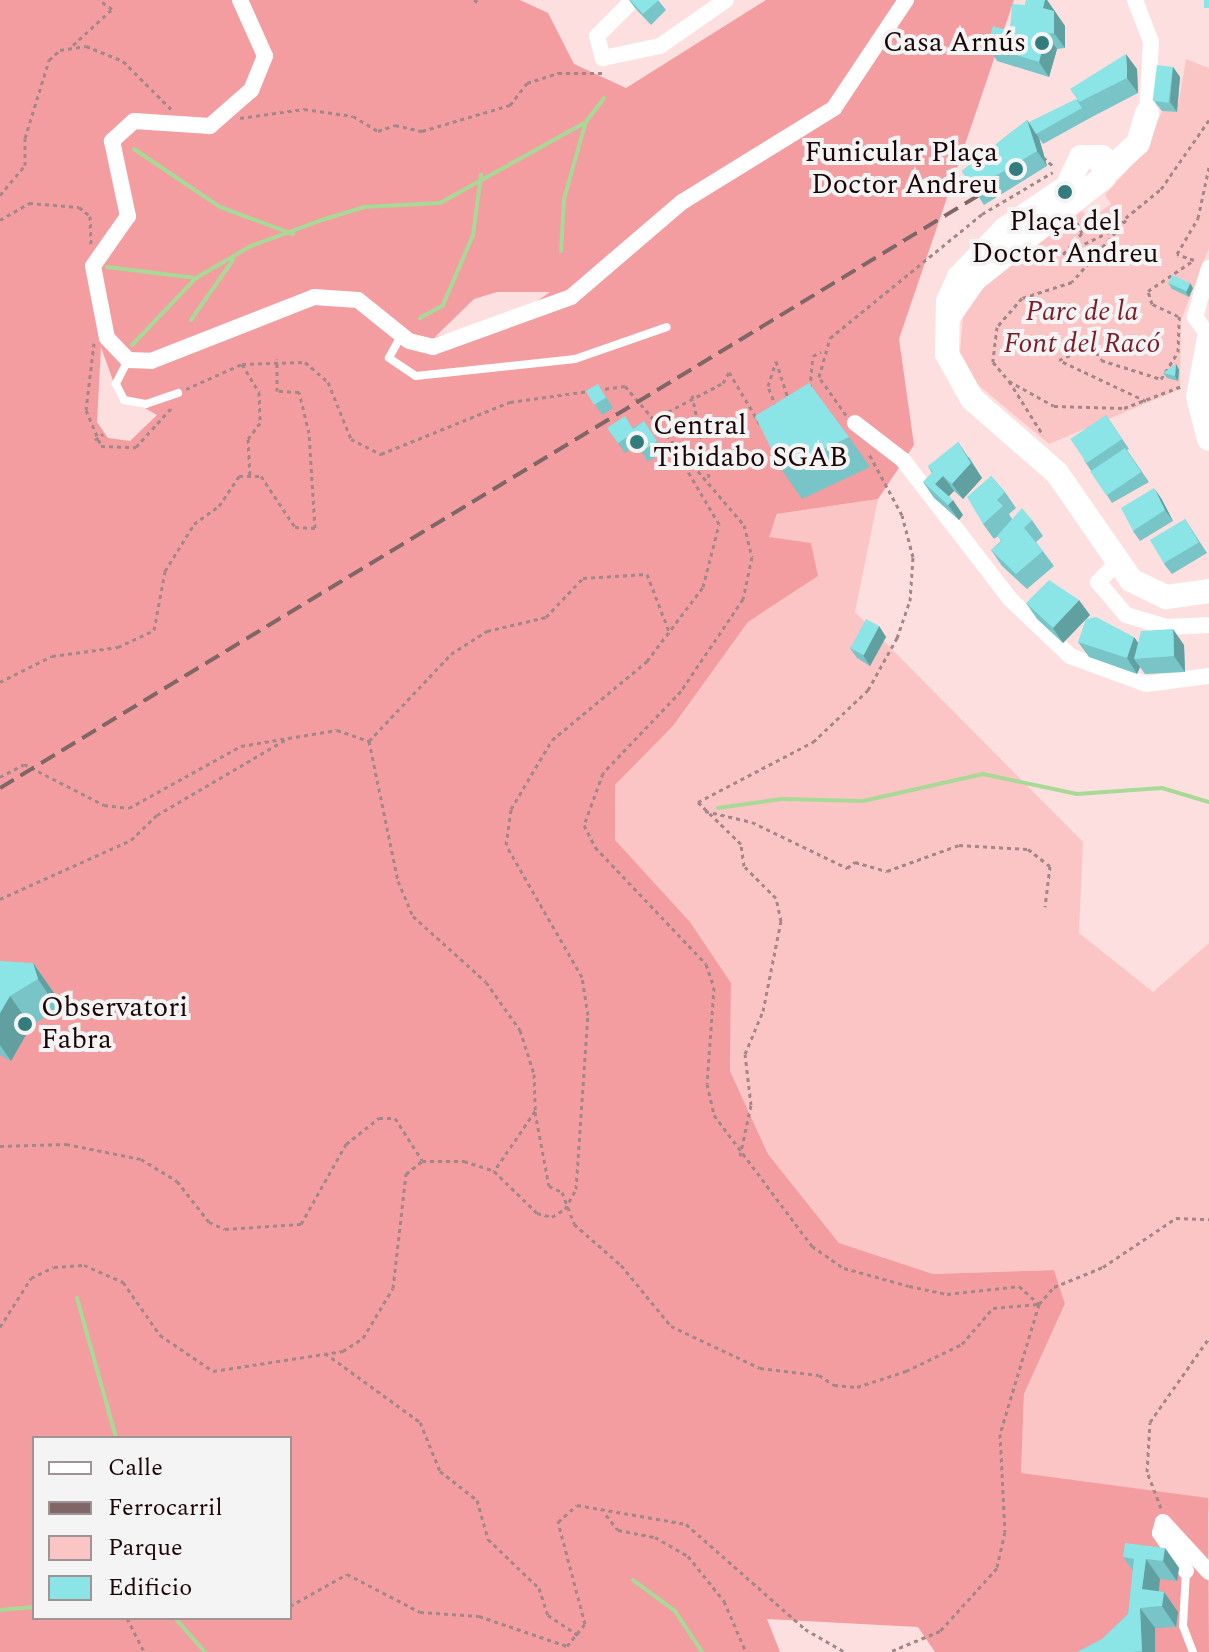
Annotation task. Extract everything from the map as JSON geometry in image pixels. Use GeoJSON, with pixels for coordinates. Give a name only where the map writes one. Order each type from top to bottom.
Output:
{"type":"FeatureCollection","features":[{"type":"Feature","properties":{"kind":"street"},"geometry":{"type":"LineString","coordinates":[[240,0],[261,36],[261,75],[219,121],[184,129],[134,121],[114,134],[128,216],[97,253],[103,313],[110,344],[128,360],[151,361],[325,295],[367,304],[401,336],[425,346],[450,345],[582,291],[682,202],[834,108],[906,0]]}},
{"type":"Feature","properties":{"kind":"street"},"geometry":{"type":"LineString","coordinates":[[633,0],[597,36],[597,51],[607,59],[660,46],[720,3]]}},
{"type":"Feature","properties":{"kind":"street"},"geometry":{"type":"LineString","coordinates":[[1135,0],[1147,24],[1147,113],[1138,143],[1095,172],[975,279],[949,316],[947,354],[964,388],[1052,467],[1116,564],[1154,595],[1209,591]]}},
{"type":"Feature","properties":{"kind":"street"},"geometry":{"type":"LineString","coordinates":[[1209,268],[1195,317],[1209,337],[1198,384],[1209,439]]}},
{"type":"Feature","properties":{"kind":"street"},"geometry":{"type":"LineString","coordinates":[[855,423],[903,460],[1010,599],[1070,656],[1146,684],[1209,676]]}},
{"type":"Feature","properties":{"kind":"street"},"geometry":{"type":"LineString","coordinates":[[1116,564],[1098,582],[1126,615],[1167,627],[1209,625]]}},
{"type":"Feature","properties":{"kind":"street"},"geometry":{"type":"LineString","coordinates":[[1163,1522],[1160,1533],[1186,1571]]}},
{"type":"Feature","properties":{"kind":"street"},"geometry":{"type":"LineString","coordinates":[[1163,1522],[1209,1572]]}},
{"type":"Feature","properties":{"kind":"lane"},"geometry":{"type":"LineString","coordinates":[[401,336],[389,358],[416,376],[575,359],[667,327]]}},
{"type":"Feature","properties":{"kind":"lane"},"geometry":{"type":"LineString","coordinates":[[128,360],[116,384],[124,400],[146,404],[178,393]]}},
{"type":"Feature","properties":{"kind":"lane"},"geometry":{"type":"LineString","coordinates":[[1186,1571],[1183,1626],[1193,1652]]}},
{"type":"Feature","properties":{"kind":"path"},"geometry":{"type":"LineString","coordinates":[[0,195],[25,165],[25,138],[49,60],[73,45],[112,9],[99,0]]}},
{"type":"Feature","properties":{"kind":"path"},"geometry":{"type":"LineString","coordinates":[[73,45],[143,75],[184,129]]}},
{"type":"Feature","properties":{"kind":"path"},"geometry":{"type":"LineString","coordinates":[[234,119],[304,109],[353,116],[378,131],[445,128],[453,119],[510,105],[527,83],[558,73],[600,76],[607,59]]}},
{"type":"Feature","properties":{"kind":"path"},"geometry":{"type":"LineString","coordinates":[[1044,438],[991,353],[999,324],[1027,295],[1065,286],[1085,272],[1126,220],[1167,183],[1209,120]]}},
{"type":"Feature","properties":{"kind":"path"},"geometry":{"type":"LineString","coordinates":[[1042,157],[1053,166]]}},
{"type":"Feature","properties":{"kind":"path"},"geometry":{"type":"LineString","coordinates":[[1188,318],[1152,304],[1148,291],[1194,260],[1177,254],[1198,218],[1209,167]]}},
{"type":"Feature","properties":{"kind":"path"},"geometry":{"type":"LineString","coordinates":[[809,399],[813,356],[822,352],[982,214],[1048,175]]}},
{"type":"Feature","properties":{"kind":"path"},"geometry":{"type":"LineString","coordinates":[[0,220],[29,203],[79,207],[90,216],[97,253]]}},
{"type":"Feature","properties":{"kind":"path"},"geometry":{"type":"LineString","coordinates":[[1055,258],[1126,220]]}},
{"type":"Feature","properties":{"kind":"path"},"geometry":{"type":"LineString","coordinates":[[1062,253],[1082,233],[1079,223],[1071,223]]}},
{"type":"Feature","properties":{"kind":"path"},"geometry":{"type":"LineString","coordinates":[[103,313],[86,410],[95,440],[113,452],[136,447],[178,393],[242,364],[277,358],[319,371],[351,439],[381,454],[510,402],[611,384],[637,393],[653,418],[681,444],[709,479],[749,536],[747,589],[706,658],[603,773],[583,818],[590,840],[710,972],[708,1095],[740,1156],[831,1262],[947,1294],[1019,1286],[1039,1304]]}},
{"type":"Feature","properties":{"kind":"path"},"geometry":{"type":"LineString","coordinates":[[1146,401],[1059,360],[1092,345],[1101,360],[1161,379],[1178,352],[1179,316]]}},
{"type":"Feature","properties":{"kind":"path"},"geometry":{"type":"LineString","coordinates":[[740,1156],[751,1105],[745,1054],[763,1011],[781,921],[776,898],[744,866],[741,844],[698,802],[804,747],[856,703],[897,638],[915,573],[902,515],[850,429],[855,423],[821,386],[822,352]]}},
{"type":"Feature","properties":{"kind":"path"},"geometry":{"type":"LineString","coordinates":[[0,682],[52,656],[118,647],[154,630],[165,571],[194,524],[219,506],[239,476],[250,475],[276,488],[295,527],[315,528],[309,433],[299,392],[277,391],[277,358]]}},
{"type":"Feature","properties":{"kind":"path"},"geometry":{"type":"LineString","coordinates":[[785,420],[768,386],[776,361],[795,406]]}},
{"type":"Feature","properties":{"kind":"path"},"geometry":{"type":"LineString","coordinates":[[242,364],[259,392],[260,423],[248,439],[250,475]]}},
{"type":"Feature","properties":{"kind":"path"},"geometry":{"type":"LineString","coordinates":[[653,418],[692,395],[723,383],[729,372],[767,430]]}},
{"type":"Feature","properties":{"kind":"path"},"geometry":{"type":"LineString","coordinates":[[1009,381],[1054,406],[1117,408],[1146,401],[1183,386]]}},
{"type":"Feature","properties":{"kind":"path"},"geometry":{"type":"LineString","coordinates":[[692,395],[709,479]]}},
{"type":"Feature","properties":{"kind":"path"},"geometry":{"type":"LineString","coordinates":[[95,440],[103,434]]}},
{"type":"Feature","properties":{"kind":"path"},"geometry":{"type":"LineString","coordinates":[[0,1327],[31,1278],[54,1267],[84,1265],[123,1282],[160,1335],[213,1371],[325,1353],[363,1338],[393,1288],[406,1174],[422,1161],[464,1161],[494,1171],[537,1213],[552,1217],[565,1209],[576,1189],[588,1015],[582,977],[506,845],[511,809],[552,740],[671,636],[703,587],[719,524],[679,456],[681,444]]}},
{"type":"Feature","properties":{"kind":"path"},"geometry":{"type":"LineString","coordinates":[[369,741],[451,654],[487,631],[546,617],[583,578],[647,574],[671,636]]}},
{"type":"Feature","properties":{"kind":"path"},"geometry":{"type":"LineString","coordinates":[[0,777],[24,764],[57,782],[129,808],[241,746],[337,730],[369,741]]}},
{"type":"Feature","properties":{"kind":"path"},"geometry":{"type":"LineString","coordinates":[[0,899],[131,840],[157,815],[290,736]]}},
{"type":"Feature","properties":{"kind":"path"},"geometry":{"type":"LineString","coordinates":[[369,741],[398,881],[413,916],[486,982],[520,1030],[534,1074],[535,1111],[549,1186],[562,1192],[565,1209],[671,1326],[760,1368],[819,1375],[834,1385],[857,1387],[906,1371],[962,1344],[993,1308],[1039,1304]]}},
{"type":"Feature","properties":{"kind":"path"},"geometry":{"type":"LineString","coordinates":[[702,809],[752,822],[847,868],[855,862],[887,871],[959,845],[1028,849],[1050,866],[1045,907]]}},
{"type":"Feature","properties":{"kind":"path"},"geometry":{"type":"LineString","coordinates":[[494,1171],[535,1111]]}},
{"type":"Feature","properties":{"kind":"path"},"geometry":{"type":"LineString","coordinates":[[0,1146],[66,1144],[141,1159],[177,1181],[209,1222],[225,1229],[301,1224],[346,1144],[379,1118],[395,1118],[422,1161]]}},
{"type":"Feature","properties":{"kind":"path"},"geometry":{"type":"LineString","coordinates":[[889,1652],[940,1631],[997,1568],[1005,1532],[1000,1434],[1039,1304],[1054,1287],[1103,1267],[1176,1218],[1209,1219]]}},
{"type":"Feature","properties":{"kind":"path"},"geometry":{"type":"LineString","coordinates":[[1163,1522],[1147,1472],[1150,1422],[1209,1338]]}},
{"type":"Feature","properties":{"kind":"path"},"geometry":{"type":"LineString","coordinates":[[325,1353],[420,1422],[440,1471],[477,1500],[488,1539],[539,1588],[548,1615],[581,1637]]}},
{"type":"Feature","properties":{"kind":"path"},"geometry":{"type":"LineString","coordinates":[[292,1605],[347,1574],[420,1612],[479,1616],[558,1647],[581,1637],[585,1624],[558,1522],[572,1506],[606,1515],[686,1524],[805,1629],[845,1652]]}},
{"type":"Feature","properties":{"kind":"path"},"geometry":{"type":"LineString","coordinates":[[606,1515],[618,1530],[655,1537],[688,1556],[724,1601],[746,1652]]}},
{"type":"Feature","properties":{"kind":"path"},"geometry":{"type":"LineString","coordinates":[[128,1620],[144,1652]]}},
{"type":"Feature","properties":{"kind":"green space","name":"Parc de la Font del Racó"},"geometry":{"type":"Polygon","coordinates":[[[1186,59],[1209,68],[1209,248],[1181,320],[1180,389],[1049,444],[978,385],[960,352],[963,316],[975,294],[1010,264],[1082,211],[1090,220],[1111,204],[1105,195],[1147,148],[1162,111],[1177,112],[1186,59]]]}},
{"type":"Feature","properties":{"kind":"green space"},"geometry":{"type":"Polygon","coordinates":[[[878,499],[855,612],[1083,842],[1079,933],[1153,992],[1209,943],[1209,1513],[1205,1498],[1021,1474],[1024,1394],[1065,1305],[1054,1270],[933,1274],[839,1243],[768,1154],[730,1071],[731,983],[615,840],[615,785],[673,726],[748,622],[818,576],[768,537],[778,514],[878,499]]]}},
{"type":"Feature","properties":{"kind":"shaded area"},"geometry":{"type":"Polygon","coordinates":[[[0,0],[520,0],[548,13],[574,64],[626,88],[766,0],[1014,0],[899,339],[914,445],[878,499],[777,514],[769,537],[811,543],[818,576],[748,622],[673,726],[615,785],[615,840],[690,922],[731,983],[730,1071],[768,1154],[839,1243],[933,1274],[1054,1270],[1065,1304],[1024,1394],[1021,1473],[1208,1498],[1209,1652],[935,1652],[918,1627],[767,1619],[780,1652],[0,1652],[0,0]],[[497,292],[474,299],[435,337],[522,312],[550,292],[497,292]],[[101,347],[97,422],[108,438],[130,441],[157,415],[117,392],[101,347]]]}},
{"type":"Feature","properties":{"kind":"building"},"geometry":{"type":"Polygon","coordinates":[[[630,0],[659,0],[643,14],[630,0]]]}},
{"type":"Feature","properties":{"kind":"building"},"geometry":{"type":"Polygon","coordinates":[[[1026,0],[1045,0],[1043,8],[1054,11],[1054,33],[1046,34],[1039,62],[987,46],[993,26],[1010,31],[1012,4],[1025,5],[1026,0]]]}},
{"type":"Feature","properties":{"kind":"building"},"geometry":{"type":"Polygon","coordinates":[[[1126,54],[1127,78],[1079,102],[1070,89],[1126,54]]]}},
{"type":"Feature","properties":{"kind":"building"},"geometry":{"type":"Polygon","coordinates":[[[1157,65],[1173,67],[1168,103],[1153,101],[1157,65]]]}},
{"type":"Feature","properties":{"kind":"building"},"geometry":{"type":"Polygon","coordinates":[[[1076,99],[1082,108],[1036,134],[1029,122],[1076,99]]]}},
{"type":"Feature","properties":{"kind":"building"},"geometry":{"type":"Polygon","coordinates":[[[1027,120],[1037,151],[974,189],[962,171],[1027,120]]]}},
{"type":"Feature","properties":{"kind":"building"},"geometry":{"type":"Polygon","coordinates":[[[1172,275],[1190,283],[1187,291],[1168,283],[1172,275]]]}},
{"type":"Feature","properties":{"kind":"building"},"geometry":{"type":"Polygon","coordinates":[[[1176,364],[1175,376],[1163,373],[1176,364]]]}},
{"type":"Feature","properties":{"kind":"building"},"geometry":{"type":"Polygon","coordinates":[[[809,383],[849,437],[781,469],[755,416],[809,383]]]}},
{"type":"Feature","properties":{"kind":"building"},"geometry":{"type":"Polygon","coordinates":[[[598,384],[606,398],[594,405],[586,391],[598,384]]]}},
{"type":"Feature","properties":{"kind":"building"},"geometry":{"type":"Polygon","coordinates":[[[1106,415],[1122,439],[1087,463],[1070,439],[1106,415]]]}},
{"type":"Feature","properties":{"kind":"building"},"geometry":{"type":"Polygon","coordinates":[[[625,416],[633,429],[644,421],[657,441],[641,452],[630,435],[618,443],[607,428],[625,416]]]}},
{"type":"Feature","properties":{"kind":"building"},"geometry":{"type":"Polygon","coordinates":[[[958,442],[971,463],[952,484],[943,476],[935,484],[953,500],[948,505],[923,482],[933,472],[928,466],[958,442]]]}},
{"type":"Feature","properties":{"kind":"building"},"geometry":{"type":"Polygon","coordinates":[[[1125,448],[1141,472],[1106,496],[1090,471],[1125,448]]]}},
{"type":"Feature","properties":{"kind":"building"},"geometry":{"type":"Polygon","coordinates":[[[991,476],[1005,492],[997,500],[1003,506],[983,524],[967,497],[991,476]]]}},
{"type":"Feature","properties":{"kind":"building"},"geometry":{"type":"Polygon","coordinates":[[[1154,488],[1165,510],[1133,531],[1121,508],[1154,488]]]}},
{"type":"Feature","properties":{"kind":"building"},"geometry":{"type":"Polygon","coordinates":[[[1022,508],[1032,520],[1024,528],[1043,551],[1016,574],[991,550],[1002,541],[997,536],[1022,508]]]}},
{"type":"Feature","properties":{"kind":"building"},"geometry":{"type":"Polygon","coordinates":[[[1185,519],[1199,542],[1164,563],[1150,540],[1185,519]]]}},
{"type":"Feature","properties":{"kind":"building"},"geometry":{"type":"Polygon","coordinates":[[[1049,580],[1079,600],[1053,628],[1026,603],[1049,580]]]}},
{"type":"Feature","properties":{"kind":"building"},"geometry":{"type":"Polygon","coordinates":[[[1096,617],[1134,637],[1127,658],[1078,642],[1086,619],[1096,617]]]}},
{"type":"Feature","properties":{"kind":"building"},"geometry":{"type":"Polygon","coordinates":[[[866,619],[879,626],[864,655],[851,648],[866,619]]]}},
{"type":"Feature","properties":{"kind":"building"},"geometry":{"type":"Polygon","coordinates":[[[1173,629],[1174,656],[1134,659],[1141,631],[1173,629]]]}},
{"type":"Feature","properties":{"kind":"building"},"geometry":{"type":"Polygon","coordinates":[[[0,961],[33,963],[38,979],[10,996],[0,1013],[0,961]]]}},
{"type":"Feature","properties":{"kind":"building"},"geometry":{"type":"Polygon","coordinates":[[[1125,1543],[1165,1548],[1163,1561],[1146,1559],[1142,1589],[1164,1592],[1162,1606],[1140,1608],[1142,1651],[1077,1652],[1102,1639],[1128,1614],[1134,1559],[1123,1557],[1125,1543]]]}},
{"type":"Feature","properties":{"kind":"waterway"},"geometry":{"type":"LineString","coordinates":[[107,267],[196,278],[251,246],[364,207],[440,203],[586,122],[604,98]]}},
{"type":"Feature","properties":{"kind":"waterway"},"geometry":{"type":"LineString","coordinates":[[561,251],[564,199],[585,125]]}},
{"type":"Feature","properties":{"kind":"waterway"},"geometry":{"type":"LineString","coordinates":[[134,149],[220,207],[293,234]]}},
{"type":"Feature","properties":{"kind":"waterway"},"geometry":{"type":"LineString","coordinates":[[420,318],[443,305],[473,235],[481,175]]}},
{"type":"Feature","properties":{"kind":"waterway"},"geometry":{"type":"LineString","coordinates":[[191,320],[233,260]]}},
{"type":"Feature","properties":{"kind":"waterway"},"geometry":{"type":"LineString","coordinates":[[132,345],[195,279]]}},
{"type":"Feature","properties":{"kind":"waterway"},"geometry":{"type":"LineString","coordinates":[[718,808],[781,799],[863,801],[983,774],[1077,794],[1162,788],[1209,802]]}},
{"type":"Feature","properties":{"kind":"waterway"},"geometry":{"type":"LineString","coordinates":[[77,1298],[115,1436]]}},
{"type":"Feature","properties":{"kind":"waterway"},"geometry":{"type":"LineString","coordinates":[[633,1580],[675,1611],[702,1652]]}},
{"type":"Feature","properties":{"kind":"waterway"},"geometry":{"type":"LineString","coordinates":[[0,1610],[32,1607]]}},
{"type":"Feature","properties":{"kind":"waterway"},"geometry":{"type":"LineString","coordinates":[[177,1620],[205,1652]]}},
{"type":"Feature","properties":{"kind":"railway"},"geometry":{"type":"LineString","coordinates":[[0,788],[979,195]]}},
{"type":"Feature","properties":{"kind":"place","name":"Casa Arnús"},"geometry":{"type":"Point","coordinates":[1042,43]}},
{"type":"Feature","properties":{"kind":"place","name":"Funicular Plaça Doctor Andreu"},"geometry":{"type":"Point","coordinates":[1016,169]}},
{"type":"Feature","properties":{"kind":"place","name":"Plaça del Doctor Andreu"},"geometry":{"type":"Point","coordinates":[1065,192]}},
{"type":"Feature","properties":{"kind":"place","name":"Central Tibidabo SGAB"},"geometry":{"type":"Point","coordinates":[637,442]}},
{"type":"Feature","properties":{"kind":"place","name":"Observatori Fabra"},"geometry":{"type":"Point","coordinates":[25,1024]}}]}
